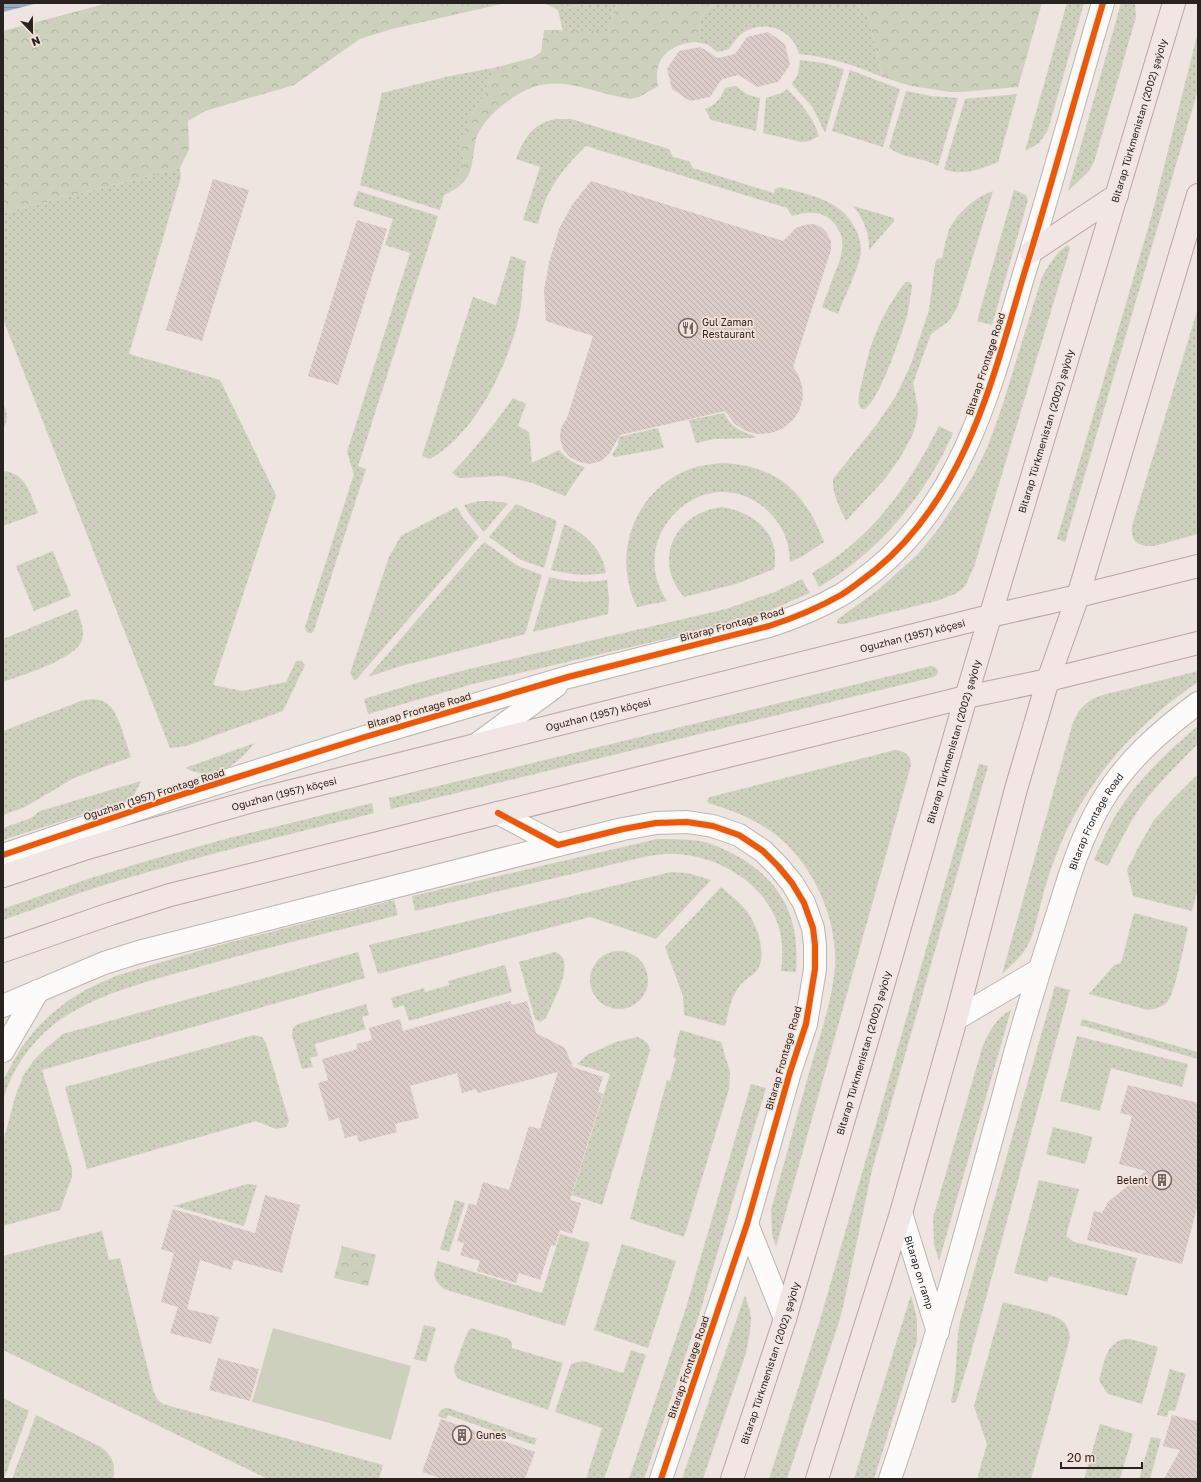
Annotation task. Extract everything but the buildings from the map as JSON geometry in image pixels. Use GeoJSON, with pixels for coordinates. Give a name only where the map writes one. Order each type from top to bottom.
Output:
{"type":"FeatureCollection","features":[{"type":"Feature","properties":{"kind":"main road","name":"Bitarap Türkmenistan (2002) şaýoly"},"geometry":{"type":"LineString","coordinates":[[732,1479],[785,1319],[870,1032],[966,697],[1117,195],[1169,9]]}},
{"type":"Feature","properties":{"kind":"main road"},"geometry":{"type":"LineString","coordinates":[[1031,252],[1117,195]]}},
{"type":"Feature","properties":{"kind":"main road"},"geometry":{"type":"LineString","coordinates":[[817,1479],[901,1213],[956,1019],[1016,789],[1048,680],[1078,596],[1198,195]]}},
{"type":"Feature","properties":{"kind":"main road","name":"Oguzhan (1957) köçesi"},"geometry":{"type":"LineString","coordinates":[[3,876],[84,849],[340,778],[990,616],[1198,566]]}},
{"type":"Feature","properties":{"kind":"main road"},"geometry":{"type":"LineString","coordinates":[[3,951],[170,895],[498,812],[966,697],[1048,680],[1198,643]]}},
{"type":"Feature","properties":{"kind":"street","name":"Bitarap Frontage Road"},"geometry":{"type":"LineString","coordinates":[[311,753],[568,677],[769,626],[797,617],[842,595],[859,583],[890,556],[912,533],[937,499],[953,475],[970,440],[989,390],[1031,252],[1103,3]]}},
{"type":"Feature","properties":{"kind":"street"},"geometry":{"type":"LineString","coordinates":[[476,745],[568,677]]}},
{"type":"Feature","properties":{"kind":"street","name":"Bitarap Frontage Road"},"geometry":{"type":"LineString","coordinates":[[890,1479],[938,1332],[1039,970],[1078,849],[1113,784],[1146,746],[1175,720],[1198,703]]}},
{"type":"Feature","properties":{"kind":"street","name":"Oguzhan (1957) Frontage Road"},"geometry":{"type":"LineString","coordinates":[[3,855],[174,797],[311,753]]}},
{"type":"Feature","properties":{"kind":"street"},"geometry":{"type":"LineString","coordinates":[[498,812],[558,845]]}},
{"type":"Feature","properties":{"kind":"street","name":"Bitarap Frontage Road"},"geometry":{"type":"LineString","coordinates":[[558,845],[623,829],[656,823],[687,822],[713,826],[739,835],[763,851],[792,883],[804,903],[813,928],[815,969],[806,1024],[790,1072],[747,1224],[661,1479]]}},
{"type":"Feature","properties":{"kind":"street"},"geometry":{"type":"LineString","coordinates":[[3,1006],[104,964],[139,952],[558,845]]}},
{"type":"Feature","properties":{"kind":"street"},"geometry":{"type":"LineString","coordinates":[[956,1019],[1039,970]]}},
{"type":"Feature","properties":{"kind":"street"},"geometry":{"type":"LineString","coordinates":[[3,1051],[38,991]]}},
{"type":"Feature","properties":{"kind":"street","name":"Bitarap on ramp"},"geometry":{"type":"LineString","coordinates":[[901,1213],[938,1332]]}},
{"type":"Feature","properties":{"kind":"street"},"geometry":{"type":"LineString","coordinates":[[747,1224],[785,1319]]}},
{"type":"Feature","properties":{"kind":"green space"},"geometry":{"type":"Polygon","coordinates":[[[108,3],[506,3],[392,29],[360,39],[294,85],[205,111],[188,121],[189,149],[180,168],[3,213],[3,31],[108,3]]]}},
{"type":"Feature","properties":{"kind":"green space"},"geometry":{"type":"Polygon","coordinates":[[[544,3],[591,3],[558,10],[544,3]]]}},
{"type":"Feature","properties":{"kind":"green space"},"geometry":{"type":"Polygon","coordinates":[[[591,3],[617,3],[608,31],[563,31],[558,10],[591,3]]]}},
{"type":"Feature","properties":{"kind":"green space"},"geometry":{"type":"Polygon","coordinates":[[[617,3],[715,3],[701,17],[697,42],[679,45],[666,54],[658,67],[658,86],[639,97],[630,99],[578,86],[562,84],[548,84],[532,87],[516,96],[490,116],[476,139],[470,172],[467,178],[463,183],[450,192],[461,172],[464,160],[461,147],[463,133],[470,117],[485,94],[493,68],[532,58],[541,52],[544,30],[608,31],[617,3]]]}},
{"type":"Feature","properties":{"kind":"green space"},"geometry":{"type":"Polygon","coordinates":[[[715,3],[857,3],[869,18],[882,77],[842,62],[799,54],[796,46],[785,33],[770,27],[754,28],[746,31],[734,41],[729,49],[717,52],[709,45],[697,42],[701,17],[715,3]]]}},
{"type":"Feature","properties":{"kind":"green space"},"geometry":{"type":"Polygon","coordinates":[[[857,3],[1042,3],[1018,87],[950,92],[911,86],[882,77],[869,18],[857,3]]]}},
{"type":"Feature","properties":{"kind":"green space"},"geometry":{"type":"Polygon","coordinates":[[[1067,3],[1084,3],[1048,130],[1039,143],[1025,151],[1067,3]]]}},
{"type":"Feature","properties":{"kind":"green space"},"geometry":{"type":"Polygon","coordinates":[[[1121,3],[1135,3],[1136,17],[1094,162],[1089,171],[1068,191],[1121,3]]]}},
{"type":"Feature","properties":{"kind":"green space"},"geometry":{"type":"Polygon","coordinates":[[[1198,32],[1198,90],[1065,542],[1057,539],[1151,218],[1198,32]]]}},
{"type":"Feature","properties":{"kind":"green space"},"geometry":{"type":"Polygon","coordinates":[[[800,60],[823,63],[844,69],[825,133],[813,108],[792,84],[798,74],[800,60]]]}},
{"type":"Feature","properties":{"kind":"green space"},"geometry":{"type":"Polygon","coordinates":[[[493,68],[485,94],[470,117],[461,147],[464,160],[461,172],[450,192],[444,195],[440,210],[360,185],[382,93],[450,76],[493,68]]]}},
{"type":"Feature","properties":{"kind":"green space"},"geometry":{"type":"Polygon","coordinates":[[[850,70],[900,89],[883,147],[832,131],[850,70]]]}},
{"type":"Feature","properties":{"kind":"green space"},"geometry":{"type":"Polygon","coordinates":[[[736,86],[746,94],[760,98],[756,131],[711,120],[705,109],[718,101],[725,88],[736,86]]]}},
{"type":"Feature","properties":{"kind":"green space"},"geometry":{"type":"Polygon","coordinates":[[[787,89],[806,111],[816,129],[819,136],[810,141],[801,142],[763,133],[766,98],[782,93],[787,89]]]}},
{"type":"Feature","properties":{"kind":"green space"},"geometry":{"type":"Polygon","coordinates":[[[906,91],[931,96],[958,98],[938,166],[895,152],[889,148],[906,91]]]}},
{"type":"Feature","properties":{"kind":"green space"},"geometry":{"type":"Polygon","coordinates":[[[1017,94],[998,162],[965,172],[944,169],[965,99],[1017,94]]]}},
{"type":"Feature","properties":{"kind":"green space"},"geometry":{"type":"Polygon","coordinates":[[[555,119],[571,119],[669,149],[673,157],[689,161],[693,168],[774,193],[775,189],[780,187],[813,196],[824,200],[842,211],[856,230],[861,251],[858,265],[838,314],[822,307],[841,254],[841,234],[832,221],[823,215],[807,213],[792,216],[787,208],[586,146],[568,164],[553,186],[544,204],[538,224],[523,220],[540,167],[516,159],[526,138],[534,128],[555,119]]]}},
{"type":"Feature","properties":{"kind":"green space"},"geometry":{"type":"Polygon","coordinates":[[[180,168],[181,177],[129,354],[220,380],[276,495],[213,685],[242,691],[286,682],[296,661],[301,661],[305,665],[283,711],[186,746],[170,748],[3,319],[3,213],[180,168]]]}},
{"type":"Feature","properties":{"kind":"green space"},"geometry":{"type":"Polygon","coordinates":[[[1014,190],[1026,195],[1028,200],[992,325],[977,321],[1014,190]]]}},
{"type":"Feature","properties":{"kind":"green space"},"geometry":{"type":"Polygon","coordinates":[[[358,191],[438,216],[358,466],[366,469],[314,630],[312,633],[308,633],[305,627],[354,474],[347,452],[410,253],[385,245],[393,219],[353,206],[358,191]]]}},
{"type":"Feature","properties":{"kind":"green space"},"geometry":{"type":"Polygon","coordinates":[[[993,191],[957,308],[949,321],[931,334],[913,383],[918,409],[913,434],[900,458],[884,480],[846,521],[835,495],[833,479],[877,424],[896,396],[911,364],[929,310],[935,264],[937,259],[942,258],[948,233],[952,224],[973,201],[993,191]]]}},
{"type":"Feature","properties":{"kind":"green space"},"geometry":{"type":"Polygon","coordinates":[[[853,206],[894,218],[894,221],[869,250],[865,226],[860,215],[853,206]]]}},
{"type":"Feature","properties":{"kind":"green space"},"geometry":{"type":"Polygon","coordinates":[[[1068,245],[1070,248],[974,567],[965,586],[955,594],[936,601],[839,624],[837,622],[838,619],[878,590],[918,554],[936,532],[973,476],[987,448],[1001,410],[1042,277],[1057,255],[1068,245]]]}},
{"type":"Feature","properties":{"kind":"green space"},"geometry":{"type":"Polygon","coordinates":[[[511,256],[526,261],[520,312],[508,353],[499,374],[476,415],[462,433],[447,448],[430,459],[422,456],[473,297],[496,305],[511,256]]]}},
{"type":"Feature","properties":{"kind":"green space"},"geometry":{"type":"Polygon","coordinates":[[[906,282],[910,282],[912,288],[907,316],[900,336],[878,391],[867,407],[861,409],[859,403],[859,392],[874,338],[883,317],[906,282]]]}},
{"type":"Feature","properties":{"kind":"green space"},"geometry":{"type":"Polygon","coordinates":[[[1198,308],[1198,534],[1154,546],[1144,546],[1134,540],[1132,536],[1132,526],[1198,308]]]}},
{"type":"Feature","properties":{"kind":"green space"},"geometry":{"type":"Polygon","coordinates":[[[513,398],[526,404],[518,426],[529,432],[532,463],[559,450],[571,461],[585,467],[565,496],[532,483],[503,476],[459,478],[452,473],[484,437],[513,398]]]}},
{"type":"Feature","properties":{"kind":"green space"},"geometry":{"type":"Polygon","coordinates":[[[3,404],[7,416],[3,429],[3,404]]]}},
{"type":"Feature","properties":{"kind":"green space"},"geometry":{"type":"Polygon","coordinates":[[[724,413],[729,422],[745,433],[755,436],[754,438],[714,439],[696,443],[689,420],[724,413]]]}},
{"type":"Feature","properties":{"kind":"green space"},"geometry":{"type":"Polygon","coordinates":[[[939,426],[953,433],[939,461],[914,501],[886,534],[870,549],[837,576],[819,587],[812,573],[834,559],[853,543],[871,527],[887,509],[915,470],[939,426]]]}},
{"type":"Feature","properties":{"kind":"green space"},"geometry":{"type":"Polygon","coordinates":[[[658,428],[664,448],[615,457],[612,455],[618,445],[619,437],[658,428]]]}},
{"type":"Feature","properties":{"kind":"green space"},"geometry":{"type":"Polygon","coordinates":[[[723,463],[742,465],[759,470],[774,476],[787,485],[808,509],[824,542],[803,556],[790,562],[787,540],[777,521],[767,510],[744,496],[720,492],[698,497],[678,510],[663,529],[655,551],[656,576],[667,601],[637,607],[630,587],[626,566],[628,546],[633,526],[642,508],[654,492],[671,479],[690,469],[723,463]]]}},
{"type":"Feature","properties":{"kind":"green space"},"geometry":{"type":"Polygon","coordinates":[[[3,471],[11,473],[23,480],[30,492],[38,513],[3,526],[3,471]]]}},
{"type":"Feature","properties":{"kind":"green space"},"geometry":{"type":"Polygon","coordinates":[[[480,501],[508,503],[484,532],[469,514],[464,505],[480,501]]]}},
{"type":"Feature","properties":{"kind":"green space"},"geometry":{"type":"Polygon","coordinates":[[[516,504],[557,521],[544,568],[521,560],[489,537],[516,504]]]}},
{"type":"Feature","properties":{"kind":"green space"},"geometry":{"type":"Polygon","coordinates":[[[457,507],[463,518],[479,537],[356,680],[354,680],[350,673],[389,557],[401,536],[457,507]]]}},
{"type":"Feature","properties":{"kind":"green space"},"geometry":{"type":"Polygon","coordinates":[[[722,507],[745,514],[763,527],[769,535],[773,545],[775,556],[774,569],[736,584],[684,597],[674,583],[670,568],[669,554],[673,540],[681,528],[692,518],[706,511],[722,507]]]}},
{"type":"Feature","properties":{"kind":"green space"},"geometry":{"type":"Polygon","coordinates":[[[564,524],[579,532],[591,543],[601,556],[606,573],[578,574],[551,570],[564,524]]]}},
{"type":"Feature","properties":{"kind":"green space"},"geometry":{"type":"Polygon","coordinates":[[[484,542],[518,566],[542,575],[525,634],[401,666],[368,677],[484,542]]]}},
{"type":"Feature","properties":{"kind":"green space"},"geometry":{"type":"Polygon","coordinates":[[[53,551],[71,596],[34,611],[16,566],[53,551]]]}},
{"type":"Feature","properties":{"kind":"green space"},"geometry":{"type":"Polygon","coordinates":[[[549,577],[578,582],[607,580],[609,599],[608,614],[533,632],[549,577]]]}},
{"type":"Feature","properties":{"kind":"green space"},"geometry":{"type":"Polygon","coordinates":[[[802,579],[810,593],[759,615],[730,624],[473,684],[368,714],[364,699],[469,669],[726,609],[775,592],[802,579]]]}},
{"type":"Feature","properties":{"kind":"green space"},"geometry":{"type":"Polygon","coordinates":[[[77,609],[83,632],[82,640],[78,647],[70,654],[47,666],[3,682],[3,639],[77,609]]]}},
{"type":"Feature","properties":{"kind":"green space"},"geometry":{"type":"Polygon","coordinates":[[[931,666],[938,670],[937,675],[934,677],[391,809],[389,798],[931,666]]]}},
{"type":"Feature","properties":{"kind":"green space"},"geometry":{"type":"Polygon","coordinates":[[[1198,671],[1198,682],[1152,717],[1132,737],[1095,782],[1066,831],[1047,881],[1030,941],[1021,955],[1002,974],[1071,729],[1080,709],[1088,702],[1099,696],[1198,671]]]}},
{"type":"Feature","properties":{"kind":"green space"},"geometry":{"type":"Polygon","coordinates":[[[93,699],[106,703],[113,710],[131,757],[74,778],[25,807],[3,815],[3,731],[81,701],[93,699]]]}},
{"type":"Feature","properties":{"kind":"green space"},"geometry":{"type":"Polygon","coordinates":[[[1198,726],[1198,744],[1160,783],[1139,809],[1108,866],[1094,860],[1117,812],[1137,785],[1160,760],[1198,726]]]}},
{"type":"Feature","properties":{"kind":"green space"},"geometry":{"type":"Polygon","coordinates":[[[255,743],[232,765],[224,769],[206,774],[185,768],[255,743]]]}},
{"type":"Feature","properties":{"kind":"green space"},"geometry":{"type":"Polygon","coordinates":[[[895,750],[906,754],[910,758],[911,765],[776,1247],[772,1234],[771,1210],[831,994],[835,967],[833,932],[822,897],[804,865],[793,851],[781,839],[756,822],[727,809],[708,803],[707,800],[710,797],[895,750]]]}},
{"type":"Feature","properties":{"kind":"green space"},"geometry":{"type":"Polygon","coordinates":[[[979,764],[988,766],[872,1170],[838,1325],[787,1479],[769,1479],[820,1320],[979,764]]]}},
{"type":"Feature","properties":{"kind":"green space"},"geometry":{"type":"Polygon","coordinates":[[[1198,774],[1198,889],[1192,911],[1133,896],[1127,870],[1140,844],[1154,820],[1198,774]]]}},
{"type":"Feature","properties":{"kind":"green space"},"geometry":{"type":"Polygon","coordinates":[[[141,781],[131,799],[3,840],[3,828],[31,818],[40,811],[141,781]]]}},
{"type":"Feature","properties":{"kind":"green space"},"geometry":{"type":"Polygon","coordinates":[[[372,803],[374,813],[186,861],[93,888],[3,920],[3,909],[91,878],[229,838],[372,803]]]}},
{"type":"Feature","properties":{"kind":"green space"},"geometry":{"type":"Polygon","coordinates":[[[657,839],[694,840],[705,842],[739,857],[755,867],[778,891],[792,920],[797,953],[796,972],[781,971],[782,949],[779,928],[773,912],[764,898],[753,886],[725,867],[693,856],[669,854],[644,857],[415,911],[412,896],[657,839]]]}},
{"type":"Feature","properties":{"kind":"green space"},"geometry":{"type":"Polygon","coordinates":[[[671,872],[687,873],[711,880],[656,939],[590,917],[378,974],[369,945],[671,872]]]}},
{"type":"Feature","properties":{"kind":"green space"},"geometry":{"type":"Polygon","coordinates":[[[721,887],[742,906],[751,918],[760,940],[762,956],[758,969],[742,983],[735,993],[725,1026],[684,1015],[683,996],[665,947],[721,887]]]}},
{"type":"Feature","properties":{"kind":"green space"},"geometry":{"type":"Polygon","coordinates":[[[394,900],[398,915],[159,978],[115,992],[87,1004],[62,1019],[39,1038],[21,1061],[3,1101],[3,1080],[21,1048],[36,1029],[50,1015],[69,1000],[89,988],[116,976],[208,948],[394,900]]]}},
{"type":"Feature","properties":{"kind":"green space"},"geometry":{"type":"Polygon","coordinates":[[[1134,913],[1188,927],[1180,966],[1171,996],[1164,1005],[1151,1010],[1089,994],[1114,965],[1121,963],[1134,913]]]}},
{"type":"Feature","properties":{"kind":"green space"},"geometry":{"type":"Polygon","coordinates":[[[619,951],[630,953],[640,959],[646,969],[648,980],[646,991],[640,1001],[630,1007],[619,1009],[608,1007],[598,1001],[592,991],[590,980],[592,969],[598,959],[608,953],[619,951]]]}},
{"type":"Feature","properties":{"kind":"green space"},"geometry":{"type":"Polygon","coordinates":[[[358,952],[365,978],[42,1070],[72,1169],[72,1177],[60,1210],[3,1226],[3,1142],[15,1097],[23,1076],[34,1060],[63,1034],[358,952]]]}},
{"type":"Feature","properties":{"kind":"green space"},"geometry":{"type":"Polygon","coordinates":[[[555,952],[562,956],[564,963],[562,981],[547,1016],[540,1022],[535,1019],[519,962],[555,952]]]}},
{"type":"Feature","properties":{"kind":"green space"},"geometry":{"type":"Polygon","coordinates":[[[505,965],[512,992],[409,1021],[404,1005],[394,1008],[391,998],[424,988],[425,992],[449,985],[448,981],[505,965]]]}},
{"type":"Feature","properties":{"kind":"green space"},"geometry":{"type":"Polygon","coordinates":[[[1055,986],[1070,990],[971,1353],[956,1402],[952,1403],[960,1321],[1055,986]]]}},
{"type":"Feature","properties":{"kind":"green space"},"geometry":{"type":"Polygon","coordinates":[[[366,1004],[369,1015],[362,1017],[366,1029],[315,1044],[318,1056],[310,1058],[313,1067],[302,1069],[292,1035],[293,1028],[298,1024],[366,1004]]]}},
{"type":"Feature","properties":{"kind":"green space"},"geometry":{"type":"Polygon","coordinates":[[[1011,1010],[939,1261],[934,1244],[933,1218],[982,1048],[993,1026],[1001,1017],[1011,1010]]]}},
{"type":"Feature","properties":{"kind":"green space"},"geometry":{"type":"Polygon","coordinates":[[[1082,1019],[1198,1052],[1198,1059],[1080,1025],[1082,1019]]]}},
{"type":"Feature","properties":{"kind":"green space"},"geometry":{"type":"Polygon","coordinates":[[[680,1030],[721,1042],[730,1072],[729,1089],[684,1237],[630,1219],[667,1080],[670,1081],[676,1058],[673,1057],[680,1030]]]}},
{"type":"Feature","properties":{"kind":"green space"},"geometry":{"type":"Polygon","coordinates":[[[254,1035],[262,1037],[266,1043],[289,1121],[286,1127],[276,1129],[256,1121],[87,1169],[65,1087],[254,1035]]]}},
{"type":"Feature","properties":{"kind":"green space"},"geometry":{"type":"Polygon","coordinates":[[[1077,1036],[1188,1064],[1182,1087],[1111,1068],[1100,1111],[1060,1101],[1077,1036]]]}},
{"type":"Feature","properties":{"kind":"green space"},"geometry":{"type":"Polygon","coordinates":[[[637,1037],[646,1042],[650,1050],[602,1205],[572,1195],[610,1074],[577,1064],[587,1055],[616,1042],[637,1037]]]}},
{"type":"Feature","properties":{"kind":"green space"},"geometry":{"type":"Polygon","coordinates":[[[751,1084],[766,1088],[700,1312],[644,1479],[629,1479],[686,1308],[751,1084]]]}},
{"type":"Feature","properties":{"kind":"green space"},"geometry":{"type":"Polygon","coordinates":[[[1053,1127],[1093,1137],[1085,1164],[1046,1154],[1053,1127]]]}},
{"type":"Feature","properties":{"kind":"green space"},"geometry":{"type":"Polygon","coordinates":[[[1039,1180],[1079,1189],[1066,1236],[1074,1242],[1137,1258],[1127,1296],[1049,1276],[1047,1282],[1014,1273],[1039,1180]]]}},
{"type":"Feature","properties":{"kind":"green space"},"geometry":{"type":"Polygon","coordinates":[[[247,1184],[257,1185],[244,1226],[174,1206],[247,1184]]]}},
{"type":"Feature","properties":{"kind":"green space"},"geometry":{"type":"Polygon","coordinates":[[[455,1200],[465,1203],[449,1252],[440,1249],[455,1200]]]}},
{"type":"Feature","properties":{"kind":"green space"},"geometry":{"type":"Polygon","coordinates":[[[102,1231],[109,1260],[120,1258],[154,1393],[158,1400],[163,1404],[383,1465],[379,1479],[268,1479],[3,1350],[3,1256],[102,1231]]]}},
{"type":"Feature","properties":{"kind":"green space"},"geometry":{"type":"Polygon","coordinates":[[[560,1234],[590,1243],[565,1326],[444,1289],[437,1282],[435,1270],[438,1261],[542,1293],[560,1234]]]}},
{"type":"Feature","properties":{"kind":"green space"},"geometry":{"type":"Polygon","coordinates":[[[622,1244],[676,1261],[648,1348],[594,1330],[622,1244]]]}},
{"type":"Feature","properties":{"kind":"green space"},"geometry":{"type":"Polygon","coordinates":[[[342,1246],[376,1255],[368,1286],[334,1278],[342,1246]]]}},
{"type":"Feature","properties":{"kind":"green space"},"geometry":{"type":"Polygon","coordinates":[[[745,1295],[751,1318],[746,1353],[703,1479],[682,1479],[745,1295]]]}},
{"type":"Feature","properties":{"kind":"green space"},"geometry":{"type":"Polygon","coordinates":[[[911,1295],[917,1319],[917,1341],[874,1479],[854,1479],[911,1295]]]}},
{"type":"Feature","properties":{"kind":"green space"},"geometry":{"type":"Polygon","coordinates":[[[1003,1302],[1059,1318],[1063,1321],[1069,1331],[1070,1338],[1031,1479],[977,1479],[987,1444],[974,1406],[1003,1302]]]}},
{"type":"Feature","properties":{"kind":"green space"},"geometry":{"type":"Polygon","coordinates":[[[424,1325],[436,1328],[426,1362],[414,1359],[424,1325]]]}},
{"type":"Feature","properties":{"kind":"green space"},"geometry":{"type":"Polygon","coordinates":[[[273,1328],[411,1366],[391,1440],[252,1402],[273,1328]]]}},
{"type":"Feature","properties":{"kind":"green space"},"geometry":{"type":"Polygon","coordinates":[[[471,1328],[509,1339],[512,1343],[512,1348],[563,1363],[548,1410],[457,1378],[454,1367],[468,1331],[471,1328]]]}},
{"type":"Feature","properties":{"kind":"green space"},"geometry":{"type":"Polygon","coordinates":[[[1124,1339],[1130,1339],[1158,1347],[1142,1404],[1108,1394],[1099,1381],[1109,1350],[1113,1345],[1124,1339]]]}},
{"type":"Feature","properties":{"kind":"green space"},"geometry":{"type":"Polygon","coordinates":[[[631,1350],[646,1355],[604,1479],[586,1479],[602,1428],[555,1412],[571,1364],[583,1361],[623,1373],[631,1350]]]}},
{"type":"Feature","properties":{"kind":"green space"},"geometry":{"type":"Polygon","coordinates":[[[1170,1369],[1186,1374],[1175,1411],[1169,1410],[1167,1417],[1157,1415],[1170,1369]]]}},
{"type":"Feature","properties":{"kind":"green space"},"geometry":{"type":"Polygon","coordinates":[[[3,1398],[29,1411],[4,1479],[3,1479],[3,1398]]]}},
{"type":"Feature","properties":{"kind":"green space"},"geometry":{"type":"Polygon","coordinates":[[[445,1408],[537,1439],[534,1445],[448,1415],[446,1419],[438,1416],[440,1411],[445,1408]]]}},
{"type":"Feature","properties":{"kind":"green space"},"geometry":{"type":"Polygon","coordinates":[[[36,1415],[105,1450],[112,1461],[114,1469],[113,1479],[12,1479],[36,1415]]]}},
{"type":"Feature","properties":{"kind":"green space"},"geometry":{"type":"Polygon","coordinates":[[[1100,1424],[1133,1434],[1120,1479],[1084,1479],[1100,1424]]]}},
{"type":"Feature","properties":{"kind":"green space"},"geometry":{"type":"Polygon","coordinates":[[[1151,1437],[1161,1439],[1150,1479],[1139,1479],[1151,1437]]]}},
{"type":"Feature","properties":{"kind":"water"},"geometry":{"type":"Polygon","coordinates":[[[3,3],[38,3],[3,12],[3,3]]]}},
{"type":"Feature","properties":{"kind":"cycle path"},"geometry":{"type":"LineString","coordinates":[[3,855],[174,797],[365,737],[568,677],[788,620],[841,595],[874,571],[905,541],[931,509],[953,473],[971,435],[1000,356],[1103,3]]}},
{"type":"Feature","properties":{"kind":"cycle path"},"geometry":{"type":"LineString","coordinates":[[498,813],[558,845],[623,829],[656,823],[687,822],[713,826],[739,835],[763,851],[792,883],[804,903],[813,928],[815,969],[806,1024],[790,1072],[747,1224],[661,1479]]}},
{"type":"Feature","properties":{"kind":"place","name":"Gul Zaman Restaurant"},"geometry":{"type":"Point","coordinates":[688,328]}},
{"type":"Feature","properties":{"kind":"place","name":"Belent"},"geometry":{"type":"Point","coordinates":[1162,1180]}},
{"type":"Feature","properties":{"kind":"place","name":"Gunes"},"geometry":{"type":"Point","coordinates":[462,1435]}}]}
